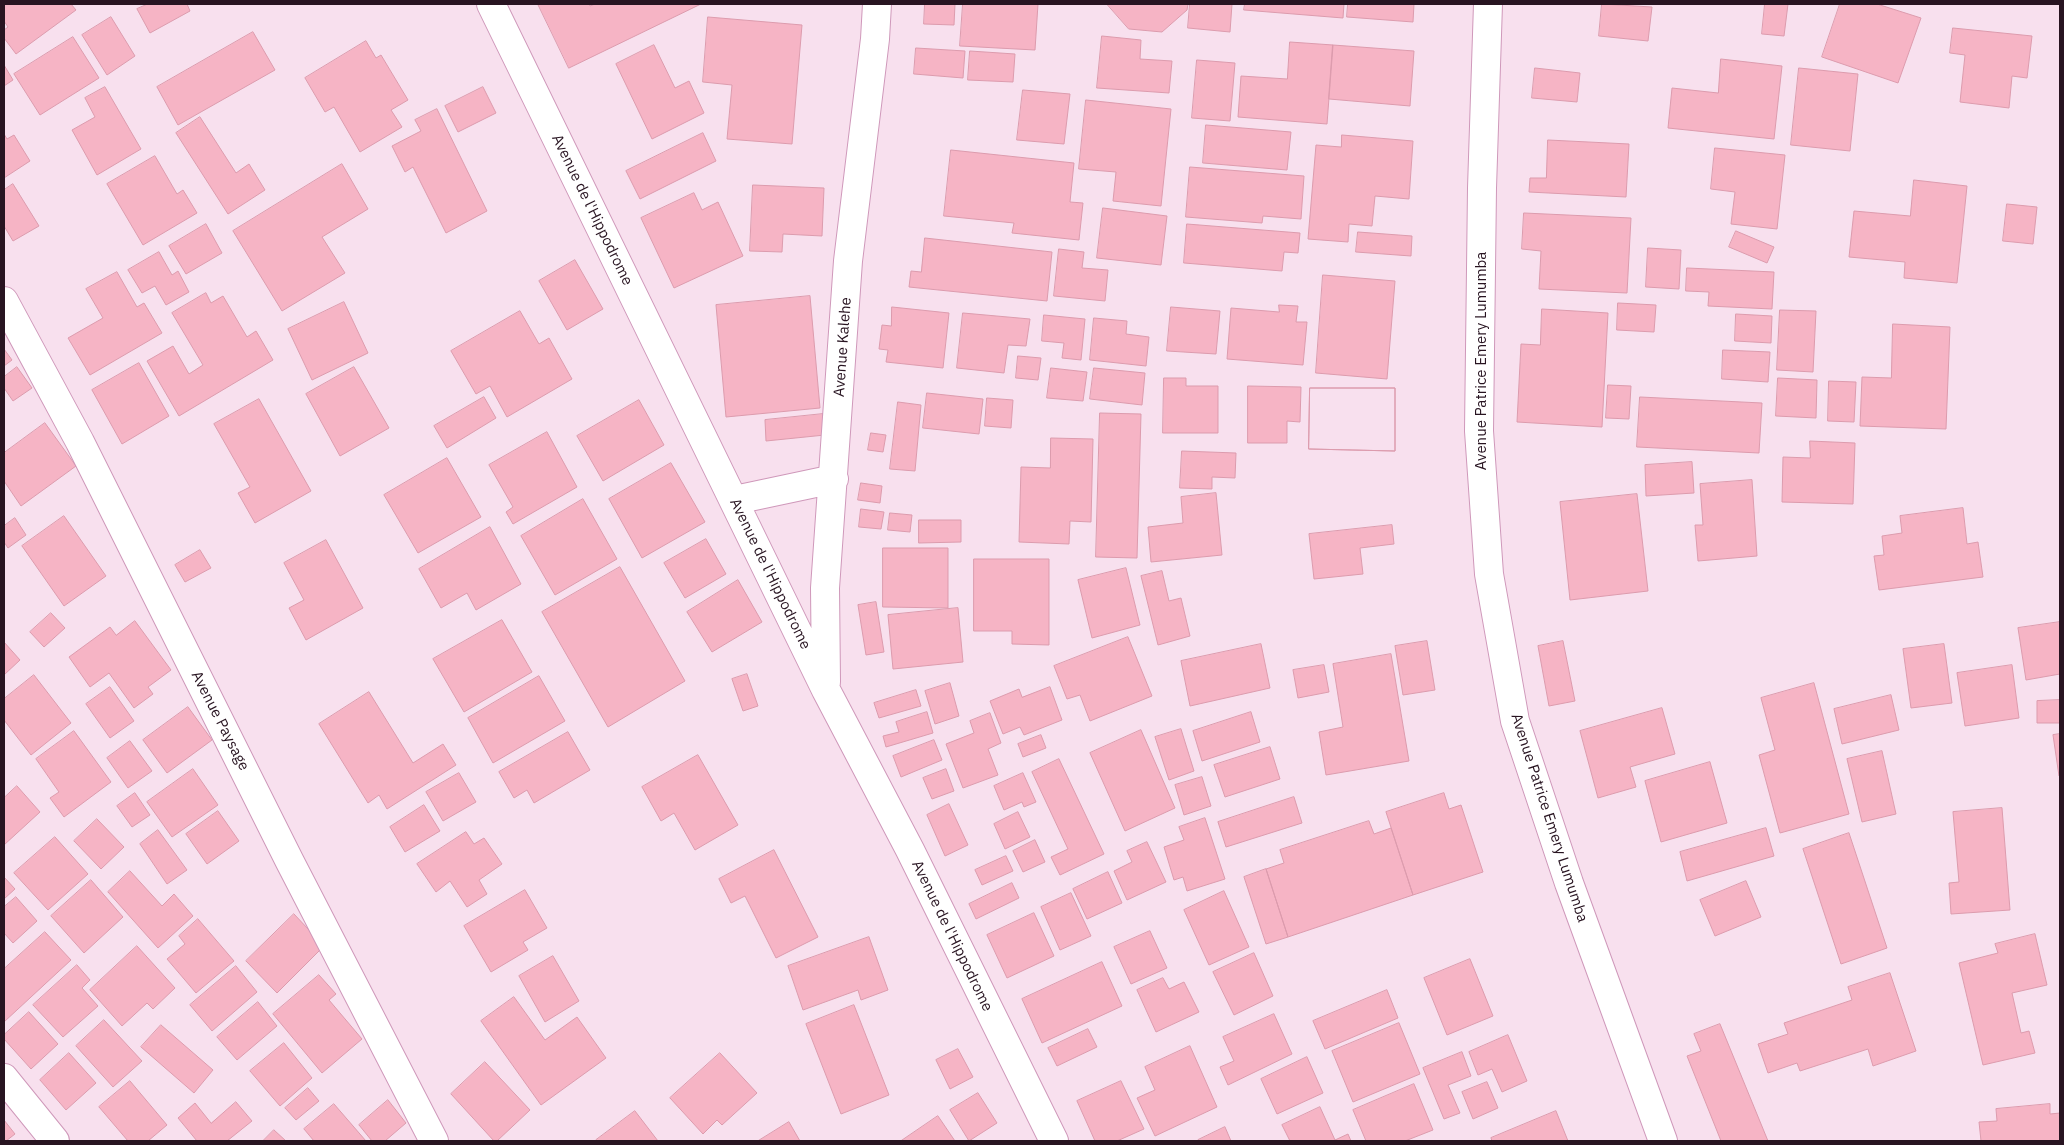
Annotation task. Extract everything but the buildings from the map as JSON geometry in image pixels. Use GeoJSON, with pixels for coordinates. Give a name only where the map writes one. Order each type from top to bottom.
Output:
{"type":"FeatureCollection","features":[{"type":"Feature","properties":{"kind":"street","name":"Avenue de l'Hippodrome"},"geometry":{"type":"LineString","coordinates":[[491,4],[735,500],[826,690],[910,850],[1054,1141]]}},
{"type":"Feature","properties":{"kind":"street","name":"Avenue Kalehe"},"geometry":{"type":"LineString","coordinates":[[826,690],[825,588],[848,261],[875,39],[877,4]]}},
{"type":"Feature","properties":{"kind":"street","name":"Avenue Patrice Emery Lumumba"},"geometry":{"type":"LineString","coordinates":[[1488,4],[1482,188],[1479,431],[1489,574],[1515,720],[1569,884],[1663,1141]]}},
{"type":"Feature","properties":{"kind":"street","name":"Avenue Paysage"},"geometry":{"type":"LineString","coordinates":[[4,301],[80,442],[285,851],[434,1141]]}},
{"type":"Feature","properties":{"kind":"street"},"geometry":{"type":"LineString","coordinates":[[735,500],[834,479]]}},
{"type":"Feature","properties":{"kind":"street"},"geometry":{"type":"LineString","coordinates":[[4,1078],[55,1141]]}}]}
